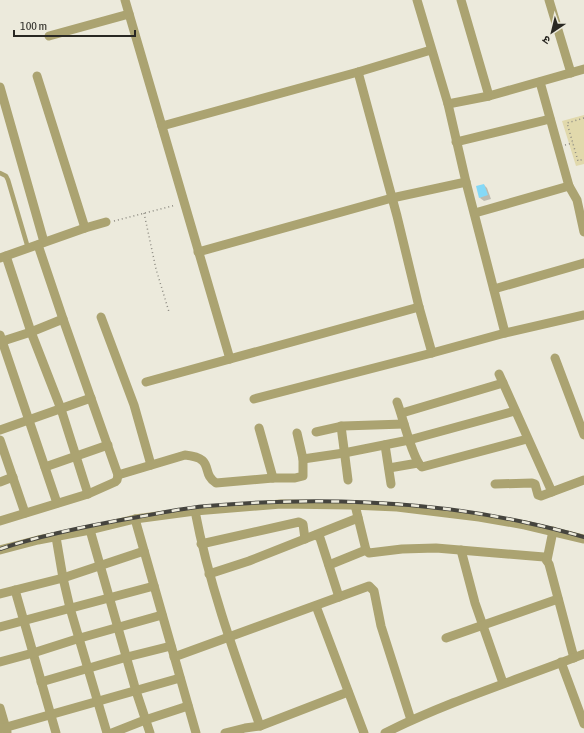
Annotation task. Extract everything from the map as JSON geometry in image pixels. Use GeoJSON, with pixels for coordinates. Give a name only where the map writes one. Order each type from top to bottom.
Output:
{"type":"FeatureCollection","features":[{"type":"Feature","properties":{"kind":"street"},"geometry":{"type":"LineString","coordinates":[[125,0],[230,359]]}},
{"type":"Feature","properties":{"kind":"street"},"geometry":{"type":"LineString","coordinates":[[417,0],[448,104],[456,142],[505,333]]}},
{"type":"Feature","properties":{"kind":"street"},"geometry":{"type":"LineString","coordinates":[[461,0],[489,96]]}},
{"type":"Feature","properties":{"kind":"street"},"geometry":{"type":"LineString","coordinates":[[549,0],[571,73]]}},
{"type":"Feature","properties":{"kind":"street"},"geometry":{"type":"LineString","coordinates":[[49,36],[129,14]]}},
{"type":"Feature","properties":{"kind":"street"},"geometry":{"type":"LineString","coordinates":[[162,126],[358,72],[431,50]]}},
{"type":"Feature","properties":{"kind":"street"},"geometry":{"type":"LineString","coordinates":[[448,104],[489,96],[584,70]]}},
{"type":"Feature","properties":{"kind":"street"},"geometry":{"type":"LineString","coordinates":[[358,72],[432,353]]}},
{"type":"Feature","properties":{"kind":"street"},"geometry":{"type":"LineString","coordinates":[[37,76],[85,228]]}},
{"type":"Feature","properties":{"kind":"street"},"geometry":{"type":"LineString","coordinates":[[540,82],[569,186],[580,199],[584,232]]}},
{"type":"Feature","properties":{"kind":"street"},"geometry":{"type":"LineString","coordinates":[[0,87],[41,244],[63,319],[118,475],[115,482],[88,494],[0,521]]}},
{"type":"Feature","properties":{"kind":"street"},"geometry":{"type":"LineString","coordinates":[[456,142],[550,119]]}},
{"type":"Feature","properties":{"kind":"street"},"geometry":{"type":"LineString","coordinates":[[198,252],[392,198],[466,182]]}},
{"type":"Feature","properties":{"kind":"street"},"geometry":{"type":"LineString","coordinates":[[475,213],[569,186]]}},
{"type":"Feature","properties":{"kind":"street"},"geometry":{"type":"LineString","coordinates":[[88,494],[61,409],[3,257],[106,222]]}},
{"type":"Feature","properties":{"kind":"street"},"geometry":{"type":"LineString","coordinates":[[494,289],[584,263]]}},
{"type":"Feature","properties":{"kind":"street"},"geometry":{"type":"LineString","coordinates":[[146,382],[419,307]]}},
{"type":"Feature","properties":{"kind":"street"},"geometry":{"type":"LineString","coordinates":[[254,399],[505,333],[584,314]]}},
{"type":"Feature","properties":{"kind":"street"},"geometry":{"type":"LineString","coordinates":[[101,317],[134,406],[152,465]]}},
{"type":"Feature","properties":{"kind":"street"},"geometry":{"type":"LineString","coordinates":[[57,503],[1,340],[31,332],[63,319]]}},
{"type":"Feature","properties":{"kind":"street"},"geometry":{"type":"LineString","coordinates":[[555,358],[581,420],[584,436]]}},
{"type":"Feature","properties":{"kind":"street"},"geometry":{"type":"LineString","coordinates":[[402,414],[501,379],[552,492]]}},
{"type":"Feature","properties":{"kind":"street"},"geometry":{"type":"LineString","coordinates":[[0,430],[91,398]]}},
{"type":"Feature","properties":{"kind":"street"},"geometry":{"type":"LineString","coordinates":[[397,402],[418,463],[424,468],[527,438]]}},
{"type":"Feature","properties":{"kind":"street"},"geometry":{"type":"LineString","coordinates":[[303,459],[344,453],[409,440],[515,411]]}},
{"type":"Feature","properties":{"kind":"street"},"geometry":{"type":"LineString","coordinates":[[316,432],[341,426],[404,424]]}},
{"type":"Feature","properties":{"kind":"street"},"geometry":{"type":"LineString","coordinates":[[341,426],[348,480]]}},
{"type":"Feature","properties":{"kind":"street"},"geometry":{"type":"LineString","coordinates":[[259,428],[273,478]]}},
{"type":"Feature","properties":{"kind":"street"},"geometry":{"type":"LineString","coordinates":[[118,475],[185,455],[195,456],[204,461],[210,478],[216,483],[302,477],[304,474],[303,459],[297,434]]}},
{"type":"Feature","properties":{"kind":"street"},"geometry":{"type":"LineString","coordinates":[[0,440],[25,513]]}},
{"type":"Feature","properties":{"kind":"street"},"geometry":{"type":"LineString","coordinates":[[45,467],[108,445]]}},
{"type":"Feature","properties":{"kind":"street"},"geometry":{"type":"LineString","coordinates":[[385,445],[391,484]]}},
{"type":"Feature","properties":{"kind":"street"},"geometry":{"type":"LineString","coordinates":[[389,468],[418,463]]}},
{"type":"Feature","properties":{"kind":"street"},"geometry":{"type":"LineString","coordinates":[[0,482],[13,477]]}},
{"type":"Feature","properties":{"kind":"street"},"geometry":{"type":"LineString","coordinates":[[495,484],[530,482],[535,484],[539,495],[541,496],[584,480]]}},
{"type":"Feature","properties":{"kind":"street"},"geometry":{"type":"LineString","coordinates":[[0,550],[135,519],[195,511],[281,504],[398,507],[480,517],[525,525],[584,539]]}},
{"type":"Feature","properties":{"kind":"street"},"geometry":{"type":"LineString","coordinates":[[355,505],[366,550],[371,554],[420,548],[539,556],[544,557],[547,560]]}},
{"type":"Feature","properties":{"kind":"street"},"geometry":{"type":"LineString","coordinates":[[195,511],[201,544],[209,574],[229,638],[260,726]]}},
{"type":"Feature","properties":{"kind":"street"},"geometry":{"type":"LineString","coordinates":[[209,574],[249,561],[358,518]]}},
{"type":"Feature","properties":{"kind":"street"},"geometry":{"type":"LineString","coordinates":[[135,519],[196,733]]}},
{"type":"Feature","properties":{"kind":"street"},"geometry":{"type":"LineString","coordinates":[[201,544],[299,522],[303,524],[305,539]]}},
{"type":"Feature","properties":{"kind":"street"},"geometry":{"type":"LineString","coordinates":[[90,530],[136,691],[150,733]]}},
{"type":"Feature","properties":{"kind":"street"},"geometry":{"type":"LineString","coordinates":[[553,532],[547,560],[574,658]]}},
{"type":"Feature","properties":{"kind":"street"},"geometry":{"type":"LineString","coordinates":[[316,535],[320,538],[339,597]]}},
{"type":"Feature","properties":{"kind":"street"},"geometry":{"type":"LineString","coordinates":[[56,537],[70,608],[107,733]]}},
{"type":"Feature","properties":{"kind":"street"},"geometry":{"type":"LineString","coordinates":[[329,565],[366,550]]}},
{"type":"Feature","properties":{"kind":"street"},"geometry":{"type":"LineString","coordinates":[[462,550],[470,588],[503,684]]}},
{"type":"Feature","properties":{"kind":"street"},"geometry":{"type":"LineString","coordinates":[[0,594],[63,578],[144,551]]}},
{"type":"Feature","properties":{"kind":"street"},"geometry":{"type":"LineString","coordinates":[[0,627],[154,586]]}},
{"type":"Feature","properties":{"kind":"street"},"geometry":{"type":"LineString","coordinates":[[174,658],[369,586],[373,589],[382,630],[411,720]]}},
{"type":"Feature","properties":{"kind":"street"},"geometry":{"type":"LineString","coordinates":[[15,590],[56,733]]}},
{"type":"Feature","properties":{"kind":"street"},"geometry":{"type":"LineString","coordinates":[[446,638],[558,599]]}},
{"type":"Feature","properties":{"kind":"street"},"geometry":{"type":"LineString","coordinates":[[316,606],[364,733]]}},
{"type":"Feature","properties":{"kind":"street"},"geometry":{"type":"LineString","coordinates":[[0,662],[162,615]]}},
{"type":"Feature","properties":{"kind":"street"},"geometry":{"type":"LineString","coordinates":[[41,682],[171,646]]}},
{"type":"Feature","properties":{"kind":"street"},"geometry":{"type":"LineString","coordinates":[[384,733],[411,720],[584,654]]}},
{"type":"Feature","properties":{"kind":"street"},"geometry":{"type":"LineString","coordinates":[[561,662],[584,724]]}},
{"type":"Feature","properties":{"kind":"street"},"geometry":{"type":"LineString","coordinates":[[0,708],[4,730],[180,678]]}},
{"type":"Feature","properties":{"kind":"street"},"geometry":{"type":"LineString","coordinates":[[225,733],[260,726],[348,692]]}},
{"type":"Feature","properties":{"kind":"street"},"geometry":{"type":"LineString","coordinates":[[112,733],[188,706]]}},
{"type":"Feature","properties":{"kind":"lane"},"geometry":{"type":"LineString","coordinates":[[0,173],[6,176],[8,180],[28,248]]}},
{"type":"Feature","properties":{"kind":"path"},"geometry":{"type":"LineString","coordinates":[[584,118],[567,123],[578,161],[584,159]]}},
{"type":"Feature","properties":{"kind":"path"},"geometry":{"type":"LineString","coordinates":[[106,222],[184,203]]}},
{"type":"Feature","properties":{"kind":"path"},"geometry":{"type":"LineString","coordinates":[[144,213],[156,269],[168,312]]}},
{"type":"Feature","properties":{"kind":"shaded area"},"geometry":{"type":"Polygon","coordinates":[[[584,115],[584,164],[576,166],[562,121],[584,115]]]}},
{"type":"Feature","properties":{"kind":"building"},"geometry":{"type":"Polygon","coordinates":[[[484,184],[488,195],[479,198],[476,186],[484,184]]]}},
{"type":"Feature","properties":{"kind":"railway"},"geometry":{"type":"LineString","coordinates":[[0,549],[69,530],[181,509],[246,503],[327,501],[368,502],[449,509],[528,523],[584,537]]}}]}
